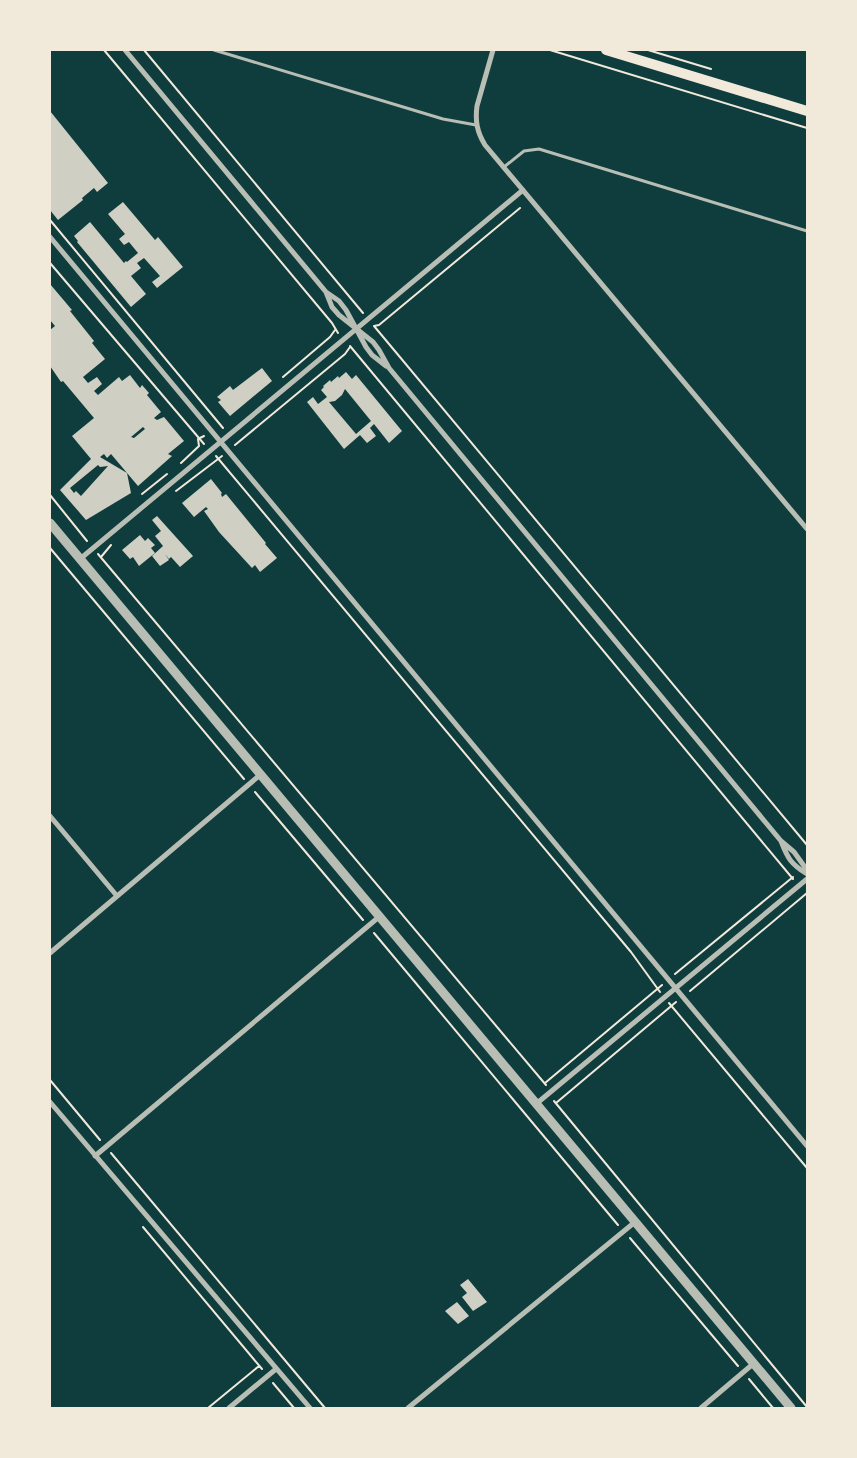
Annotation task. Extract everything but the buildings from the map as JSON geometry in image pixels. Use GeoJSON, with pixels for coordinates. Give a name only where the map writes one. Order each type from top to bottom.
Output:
{"type":"FeatureCollection","features":[{"type":"Feature","properties":{"kind":"main road"},"geometry":{"type":"LineString","coordinates":[[606,50],[807,111]]}},
{"type":"Feature","properties":{"kind":"street"},"geometry":{"type":"LineString","coordinates":[[125,50],[326,292],[339,301],[346,310],[366,348],[389,368]]}},
{"type":"Feature","properties":{"kind":"street"},"geometry":{"type":"LineString","coordinates":[[493,50],[477,106],[476,125],[485,145],[807,530]]}},
{"type":"Feature","properties":{"kind":"street"},"geometry":{"type":"LineString","coordinates":[[80,559],[523,190]]}},
{"type":"Feature","properties":{"kind":"street"},"geometry":{"type":"LineString","coordinates":[[50,237],[807,1146]]}},
{"type":"Feature","properties":{"kind":"street"},"geometry":{"type":"LineString","coordinates":[[326,292],[332,307],[339,315],[373,342],[389,368],[781,841],[794,852],[807,870]]}},
{"type":"Feature","properties":{"kind":"street"},"geometry":{"type":"LineString","coordinates":[[50,523],[791,1408]]}},
{"type":"Feature","properties":{"kind":"street"},"geometry":{"type":"LineString","coordinates":[[50,952],[260,775]]}},
{"type":"Feature","properties":{"kind":"street"},"geometry":{"type":"LineString","coordinates":[[50,816],[117,896]]}},
{"type":"Feature","properties":{"kind":"street"},"geometry":{"type":"LineString","coordinates":[[781,841],[788,858],[795,867],[807,874]]}},
{"type":"Feature","properties":{"kind":"street"},"geometry":{"type":"LineString","coordinates":[[536,1104],[807,879]]}},
{"type":"Feature","properties":{"kind":"street"},"geometry":{"type":"LineString","coordinates":[[95,1156],[380,916]]}},
{"type":"Feature","properties":{"kind":"street"},"geometry":{"type":"LineString","coordinates":[[50,1102],[310,1408]]}},
{"type":"Feature","properties":{"kind":"street"},"geometry":{"type":"LineString","coordinates":[[408,1408],[635,1222]]}},
{"type":"Feature","properties":{"kind":"street"},"geometry":{"type":"LineString","coordinates":[[701,1408],[754,1364]]}},
{"type":"Feature","properties":{"kind":"street"},"geometry":{"type":"LineString","coordinates":[[229,1408],[276,1368]]}},
{"type":"Feature","properties":{"kind":"lane"},"geometry":{"type":"LineString","coordinates":[[214,50],[443,119],[476,125]]}},
{"type":"Feature","properties":{"kind":"lane"},"geometry":{"type":"LineString","coordinates":[[504,167],[524,151],[540,149],[807,230]]}},
{"type":"Feature","properties":{"kind":"path"},"geometry":{"type":"LineString","coordinates":[[104,50],[807,894]]}},
{"type":"Feature","properties":{"kind":"path"},"geometry":{"type":"LineString","coordinates":[[144,50],[368,319]]}},
{"type":"Feature","properties":{"kind":"path"},"geometry":{"type":"LineString","coordinates":[[550,50],[807,128]]}},
{"type":"Feature","properties":{"kind":"path"},"geometry":{"type":"LineString","coordinates":[[520,208],[379,325],[374,326],[807,845]]}},
{"type":"Feature","properties":{"kind":"path"},"geometry":{"type":"LineString","coordinates":[[50,220],[224,428],[198,439]]}},
{"type":"Feature","properties":{"kind":"path"},"geometry":{"type":"LineString","coordinates":[[50,263],[198,439],[219,459],[631,952],[657,989],[807,1168]]}},
{"type":"Feature","properties":{"kind":"path"},"geometry":{"type":"LineString","coordinates":[[280,380],[336,330]]}},
{"type":"Feature","properties":{"kind":"path"},"geometry":{"type":"LineString","coordinates":[[175,492],[219,459],[345,354],[350,347]]}},
{"type":"Feature","properties":{"kind":"path"},"geometry":{"type":"LineString","coordinates":[[178,465],[198,446],[198,439]]}},
{"type":"Feature","properties":{"kind":"path"},"geometry":{"type":"LineString","coordinates":[[142,494],[171,471]]}},
{"type":"Feature","properties":{"kind":"path"},"geometry":{"type":"LineString","coordinates":[[50,495],[545,1083],[556,1104],[807,1407]]}},
{"type":"Feature","properties":{"kind":"path"},"geometry":{"type":"LineString","coordinates":[[101,557],[111,545]]}},
{"type":"Feature","properties":{"kind":"path"},"geometry":{"type":"LineString","coordinates":[[50,548],[773,1408]]}},
{"type":"Feature","properties":{"kind":"path"},"geometry":{"type":"LineString","coordinates":[[545,1083],[800,870]]}},
{"type":"Feature","properties":{"kind":"path"},"geometry":{"type":"LineString","coordinates":[[50,1080],[325,1408]]}},
{"type":"Feature","properties":{"kind":"path"},"geometry":{"type":"LineString","coordinates":[[139,1222],[294,1408]]}},
{"type":"Feature","properties":{"kind":"path"},"geometry":{"type":"LineString","coordinates":[[208,1408],[259,1366]]}}]}
